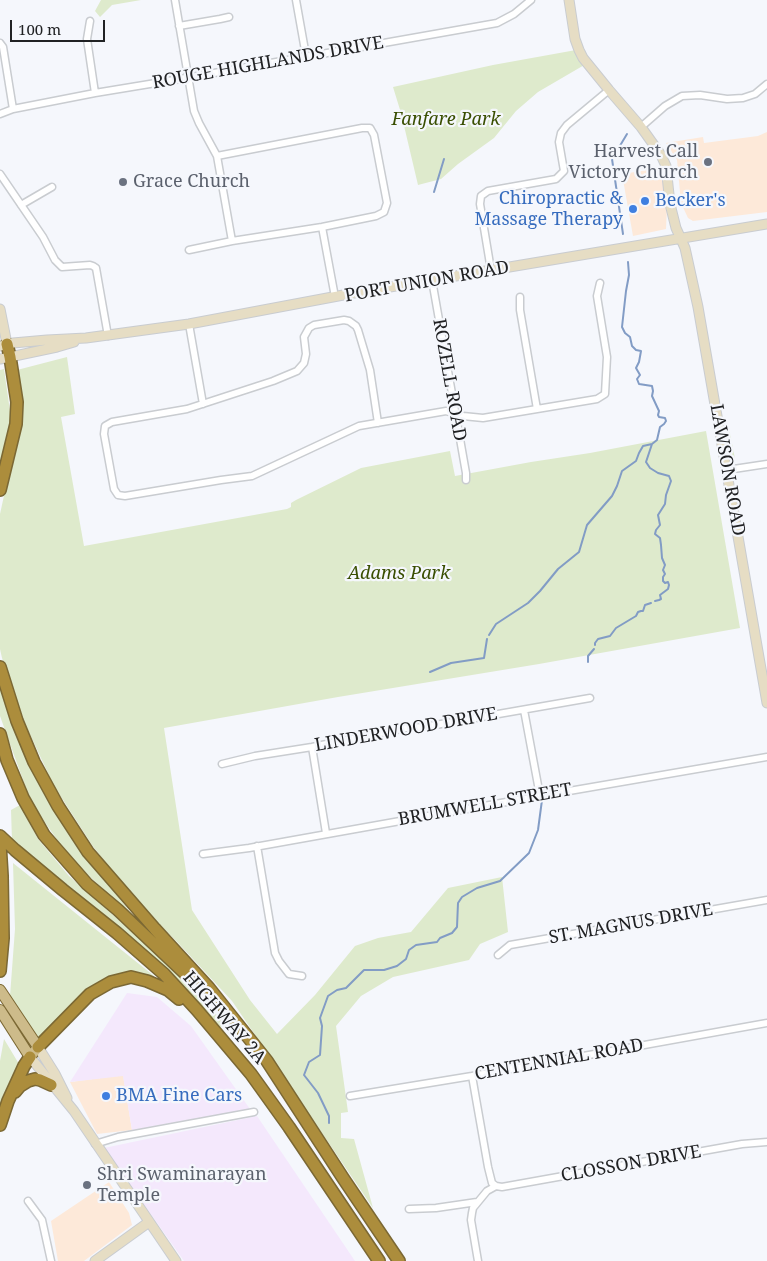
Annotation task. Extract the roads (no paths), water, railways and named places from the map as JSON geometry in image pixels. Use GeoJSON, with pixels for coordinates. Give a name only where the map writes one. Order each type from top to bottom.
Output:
{"type":"FeatureCollection","features":[{"type":"Feature","properties":{"kind":"highway"},"geometry":{"type":"LineString","coordinates":[[0,490],[16,424],[17,402],[2,344]]}},
{"type":"Feature","properties":{"kind":"highway"},"geometry":{"type":"LineString","coordinates":[[0,667],[17,721],[34,762],[58,806],[88,852],[209,988],[267,1061]]}},
{"type":"Feature","properties":{"kind":"highway"},"geometry":{"type":"LineString","coordinates":[[0,734],[23,798],[44,835],[87,884],[118,910],[210,996],[267,1061]]}},
{"type":"Feature","properties":{"kind":"highway","name":"HIGHWAY 2A"},"geometry":{"type":"LineString","coordinates":[[0,836],[164,974],[251,1074],[379,1261]]}},
{"type":"Feature","properties":{"kind":"highway"},"geometry":{"type":"LineString","coordinates":[[0,843],[3,938],[0,971]]}},
{"type":"Feature","properties":{"kind":"highway"},"geometry":{"type":"LineString","coordinates":[[38,1047],[90,994],[111,982],[131,977],[146,980],[168,990],[210,1026]]}},
{"type":"Feature","properties":{"kind":"highway"},"geometry":{"type":"LineString","coordinates":[[0,1125],[8,1101],[30,1057]]}},
{"type":"Feature","properties":{"kind":"highway","name":"HIGHWAY 2A"},"geometry":{"type":"LineString","coordinates":[[267,1061],[399,1261]]}},
{"type":"Feature","properties":{"kind":"highway"},"geometry":{"type":"LineString","coordinates":[[8,1101],[20,1086],[28,1081],[35,1079],[52,1085]]}},
{"type":"Feature","properties":{"kind":"main road","name":"LAWSON ROAD"},"geometry":{"type":"LineString","coordinates":[[569,0],[575,39],[583,58],[641,127],[661,154],[666,166],[670,204],[680,239],[685,248],[698,307],[767,703]]}},
{"type":"Feature","properties":{"kind":"main road","name":"PORT UNION ROAD"},"geometry":{"type":"LineString","coordinates":[[2,344],[108,336],[189,324],[354,293],[767,224]]}},
{"type":"Feature","properties":{"kind":"main road"},"geometry":{"type":"LineString","coordinates":[[0,309],[2,344]]}},
{"type":"Feature","properties":{"kind":"main road","name":"PORT UNION ROAD"},"geometry":{"type":"LineString","coordinates":[[5,358],[57,347],[86,338]]}},
{"type":"Feature","properties":{"kind":"main road"},"geometry":{"type":"LineString","coordinates":[[0,990],[55,1074],[74,1112]]}},
{"type":"Feature","properties":{"kind":"main road"},"geometry":{"type":"LineString","coordinates":[[0,1010],[30,1057],[74,1112],[176,1261]]}},
{"type":"Feature","properties":{"kind":"main road"},"geometry":{"type":"LineString","coordinates":[[30,1057],[38,1047]]}},
{"type":"Feature","properties":{"kind":"main road"},"geometry":{"type":"LineString","coordinates":[[95,1261],[149,1222]]}},
{"type":"Feature","properties":{"kind":"street"},"geometry":{"type":"LineString","coordinates":[[175,0],[194,111],[217,156],[232,241]]}},
{"type":"Feature","properties":{"kind":"street"},"geometry":{"type":"LineString","coordinates":[[296,0],[306,56]]}},
{"type":"Feature","properties":{"kind":"street","name":"ROUGE HIGHLANDS DRIVE"},"geometry":{"type":"LineString","coordinates":[[0,114],[13,109],[95,93],[496,23],[514,14],[531,0]]}},
{"type":"Feature","properties":{"kind":"street"},"geometry":{"type":"LineString","coordinates":[[180,26],[229,16]]}},
{"type":"Feature","properties":{"kind":"street"},"geometry":{"type":"LineString","coordinates":[[90,21],[87,39],[95,93]]}},
{"type":"Feature","properties":{"kind":"street"},"geometry":{"type":"LineString","coordinates":[[0,43],[3,47],[13,109]]}},
{"type":"Feature","properties":{"kind":"street"},"geometry":{"type":"LineString","coordinates":[[641,127],[665,106],[682,96],[700,95],[727,99],[743,98],[755,94],[767,84]]}},
{"type":"Feature","properties":{"kind":"street"},"geometry":{"type":"LineString","coordinates":[[491,270],[480,204],[481,196],[488,191],[556,180],[564,171],[559,142],[561,132],[609,90]]}},
{"type":"Feature","properties":{"kind":"street"},"geometry":{"type":"LineString","coordinates":[[189,250],[232,241],[322,227],[376,216],[384,212],[386,203],[374,135],[370,128],[217,156]]}},
{"type":"Feature","properties":{"kind":"street"},"geometry":{"type":"LineString","coordinates":[[0,174],[43,237],[55,260],[62,267],[90,265],[96,268],[108,336]]}},
{"type":"Feature","properties":{"kind":"street"},"geometry":{"type":"LineString","coordinates":[[22,205],[52,187]]}},
{"type":"Feature","properties":{"kind":"street"},"geometry":{"type":"LineString","coordinates":[[322,227],[335,297]]}},
{"type":"Feature","properties":{"kind":"street","name":"ROZELL ROAD"},"geometry":{"type":"LineString","coordinates":[[432,280],[466,480]]}},
{"type":"Feature","properties":{"kind":"street"},"geometry":{"type":"LineString","coordinates":[[378,423],[370,370],[358,330],[356,326],[344,320],[314,325],[309,328],[304,338],[306,354],[304,363],[297,371],[273,381],[188,409],[112,422],[105,426],[104,434],[114,489],[118,495],[126,496],[252,476],[356,427],[446,411],[463,416],[483,418],[597,399],[604,394],[607,357],[597,296],[600,283]]}},
{"type":"Feature","properties":{"kind":"street"},"geometry":{"type":"LineString","coordinates":[[520,298],[520,310],[537,409]]}},
{"type":"Feature","properties":{"kind":"street"},"geometry":{"type":"LineString","coordinates":[[189,324],[203,404]]}},
{"type":"Feature","properties":{"kind":"street"},"geometry":{"type":"LineString","coordinates":[[727,470],[767,464]]}},
{"type":"Feature","properties":{"kind":"street","name":"LINDERWOOD DRIVE"},"geometry":{"type":"LineString","coordinates":[[222,764],[255,756],[312,747],[406,728],[424,727],[590,698]]}},
{"type":"Feature","properties":{"kind":"street"},"geometry":{"type":"LineString","coordinates":[[524,710],[540,796]]}},
{"type":"Feature","properties":{"kind":"street"},"geometry":{"type":"LineString","coordinates":[[312,747],[326,833]]}},
{"type":"Feature","properties":{"kind":"street","name":"BRUMWELL STREET"},"geometry":{"type":"LineString","coordinates":[[203,854],[767,757]]}},
{"type":"Feature","properties":{"kind":"street"},"geometry":{"type":"LineString","coordinates":[[257,846],[278,961],[290,974],[302,976]]}},
{"type":"Feature","properties":{"kind":"street","name":"ST. MAGNUS DRIVE"},"geometry":{"type":"LineString","coordinates":[[498,955],[510,945],[767,900]]}},
{"type":"Feature","properties":{"kind":"street","name":"CENTENNIAL ROAD"},"geometry":{"type":"LineString","coordinates":[[350,1096],[767,1024]]}},
{"type":"Feature","properties":{"kind":"street"},"geometry":{"type":"LineString","coordinates":[[472,1076],[488,1167],[492,1183],[496,1186],[478,1202],[474,1208],[471,1220],[478,1261]]}},
{"type":"Feature","properties":{"kind":"street"},"geometry":{"type":"LineString","coordinates":[[95,1144],[118,1137],[254,1112]]}},
{"type":"Feature","properties":{"kind":"street","name":"CLOSSON DRIVE"},"geometry":{"type":"LineString","coordinates":[[496,1186],[502,1187],[733,1146],[767,1142]]}},
{"type":"Feature","properties":{"kind":"street"},"geometry":{"type":"LineString","coordinates":[[28,1200],[42,1220],[51,1261]]}},
{"type":"Feature","properties":{"kind":"street"},"geometry":{"type":"LineString","coordinates":[[409,1209],[436,1208],[478,1202]]}},
{"type":"Feature","properties":{"kind":"waterway"},"geometry":{"type":"LineString","coordinates":[[623,234],[612,159],[627,134]]}},
{"type":"Feature","properties":{"kind":"waterway"},"geometry":{"type":"LineString","coordinates":[[434,192],[444,159]]}},
{"type":"Feature","properties":{"kind":"waterway"},"geometry":{"type":"LineString","coordinates":[[489,635],[496,624],[528,603],[558,569],[579,552],[587,525],[612,496],[622,471],[636,461],[643,446],[652,444],[657,440],[660,427],[666,421],[665,418],[658,415],[659,411],[652,396],[652,386],[639,384],[637,379],[640,375],[636,368],[641,351],[636,350],[632,346],[630,337],[622,327],[629,275],[628,262]]}},
{"type":"Feature","properties":{"kind":"waterway"},"geometry":{"type":"LineString","coordinates":[[652,444],[646,462],[650,468],[658,473],[669,476],[671,481],[665,504],[658,515],[660,525],[655,534],[660,538],[662,558],[665,565],[663,581],[665,583],[668,582],[669,585],[668,589],[660,595],[661,599],[655,601]]}},
{"type":"Feature","properties":{"kind":"waterway"},"geometry":{"type":"LineString","coordinates":[[595,645],[598,639],[610,636],[616,628],[636,616],[638,612],[643,611],[645,605],[651,603]]}},
{"type":"Feature","properties":{"kind":"waterway"},"geometry":{"type":"LineString","coordinates":[[430,672],[451,663],[484,658],[487,639]]}},
{"type":"Feature","properties":{"kind":"waterway"},"geometry":{"type":"LineString","coordinates":[[588,662],[588,656],[594,649]]}},
{"type":"Feature","properties":{"kind":"waterway"},"geometry":{"type":"LineString","coordinates":[[329,1123],[329,1116],[318,1093],[304,1075],[309,1062],[320,1055],[322,1026],[320,1018],[328,996],[337,990],[346,988],[364,970],[384,970],[397,966],[406,959],[409,950],[416,945],[437,942],[440,938],[452,933],[457,927],[458,903],[462,897],[477,888],[500,881],[529,853],[538,830],[542,800]]}},
{"type":"Feature","properties":{"kind":"place","name":"Harvest Call Victory Church"},"geometry":{"type":"Point","coordinates":[708,162]}},
{"type":"Feature","properties":{"kind":"place","name":"Grace Church"},"geometry":{"type":"Point","coordinates":[123,182]}},
{"type":"Feature","properties":{"kind":"place","name":"Becker's"},"geometry":{"type":"Point","coordinates":[645,201]}},
{"type":"Feature","properties":{"kind":"place","name":"Chiropractic & Massage Therapy"},"geometry":{"type":"Point","coordinates":[633,209]}},
{"type":"Feature","properties":{"kind":"place","name":"BMA Fine Cars"},"geometry":{"type":"Point","coordinates":[106,1096]}},
{"type":"Feature","properties":{"kind":"place","name":"Shri Swaminarayan Temple"},"geometry":{"type":"Point","coordinates":[87,1185]}},
{"type":"Feature","properties":{"kind":"park label","name":"Fanfare Park"},"geometry":{"type":"Point","coordinates":[446,120]}},
{"type":"Feature","properties":{"kind":"park label","name":"Adams Park"},"geometry":{"type":"Point","coordinates":[399,574]}}]}
